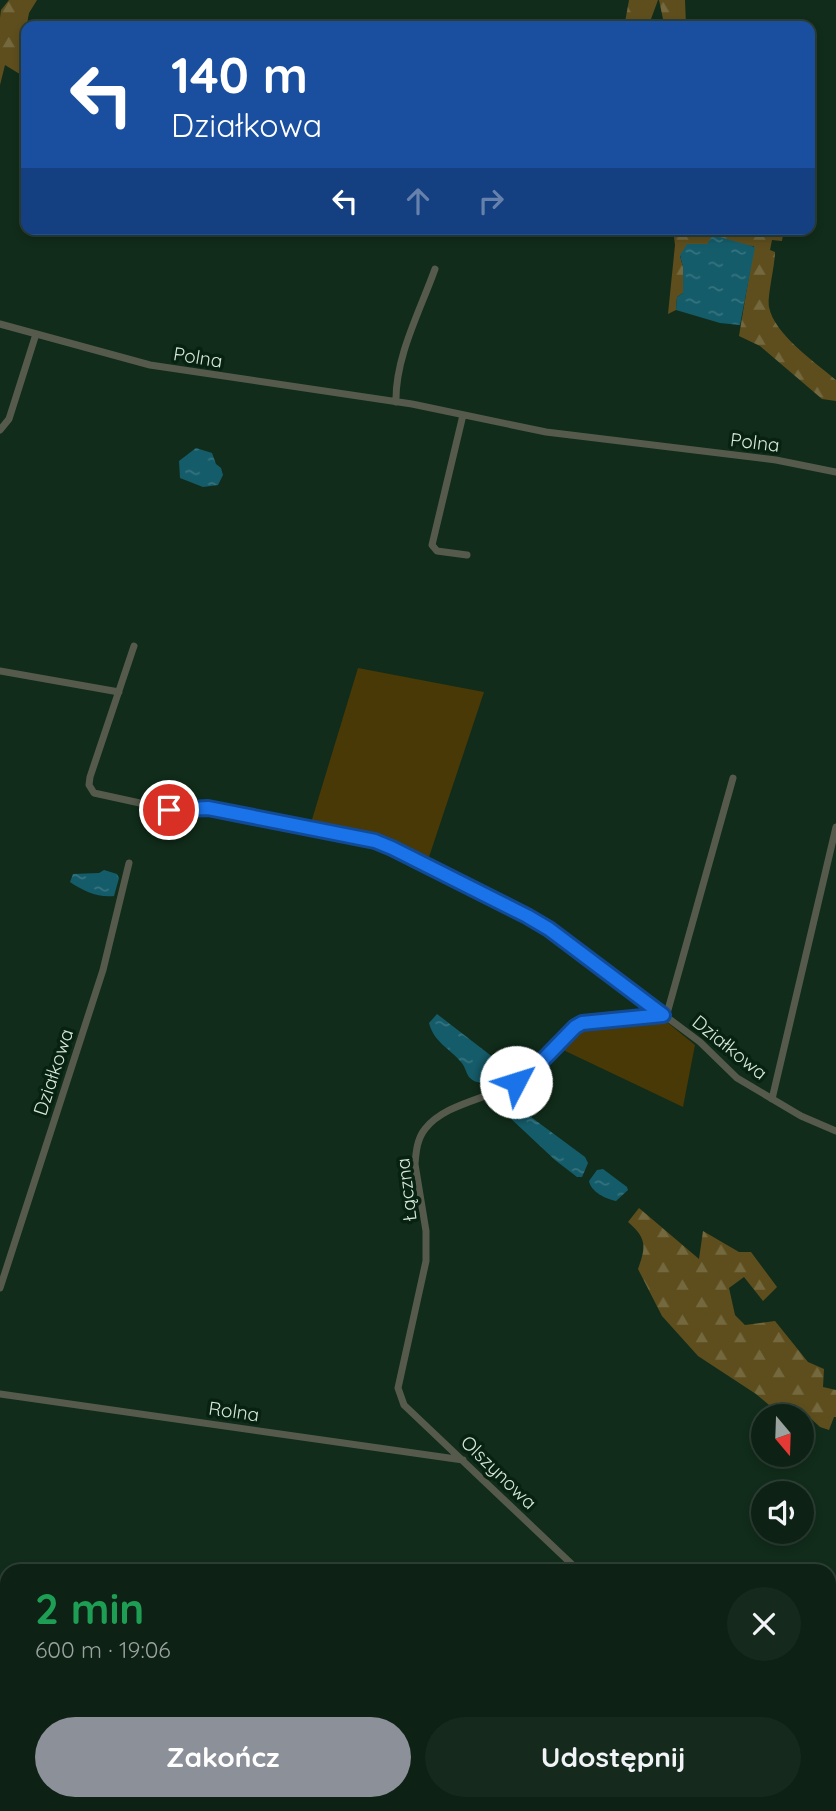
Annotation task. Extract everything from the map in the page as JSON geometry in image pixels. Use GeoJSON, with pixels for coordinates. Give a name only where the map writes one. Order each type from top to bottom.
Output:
{"type":"FeatureCollection","features":[{"type":"Feature","properties":{"kind":"street"},"geometry":{"type":"LineString","coordinates":[[396,402],[396,383],[402,359],[435,269]]}},
{"type":"Feature","properties":{"kind":"street","name":"Polna"},"geometry":{"type":"LineString","coordinates":[[0,324],[150,365],[396,402],[546,432],[776,460],[836,472]]}},
{"type":"Feature","properties":{"kind":"street"},"geometry":{"type":"LineString","coordinates":[[0,430],[9,419],[36,334]]}},
{"type":"Feature","properties":{"kind":"street"},"geometry":{"type":"LineString","coordinates":[[463,415],[432,545],[437,551],[467,555]]}},
{"type":"Feature","properties":{"kind":"street"},"geometry":{"type":"LineString","coordinates":[[134,646],[89,785],[94,793],[149,805],[158,813]]}},
{"type":"Feature","properties":{"kind":"street"},"geometry":{"type":"LineString","coordinates":[[0,671],[119,692]]}},
{"type":"Feature","properties":{"kind":"street"},"geometry":{"type":"LineString","coordinates":[[665,1016],[733,778]]}},
{"type":"Feature","properties":{"kind":"street","name":"Działkowa"},"geometry":{"type":"LineString","coordinates":[[149,819],[158,813],[188,807],[208,808],[375,841],[392,848],[549,929],[702,1045],[737,1078],[801,1115],[836,1131]]}},
{"type":"Feature","properties":{"kind":"street"},"geometry":{"type":"LineString","coordinates":[[772,1098],[836,827]]}},
{"type":"Feature","properties":{"kind":"street","name":"Działkowa"},"geometry":{"type":"LineString","coordinates":[[0,1288],[103,970],[129,863]]}},
{"type":"Feature","properties":{"kind":"street","name":"Łączna"},"geometry":{"type":"LineString","coordinates":[[399,1395],[398,1388],[426,1261],[426,1231],[415,1164],[418,1144],[425,1129],[437,1118],[519,1081],[582,1023],[665,1016]]}},
{"type":"Feature","properties":{"kind":"street","name":"Rolna"},"geometry":{"type":"LineString","coordinates":[[0,1394],[464,1460]]}},
{"type":"Feature","properties":{"kind":"street","name":"Olszynowa"},"geometry":{"type":"LineString","coordinates":[[399,1395],[404,1405],[572,1564]]}},
{"type":"Feature","properties":{"kind":"shaded area"},"geometry":{"type":"Polygon","coordinates":[[[358,668],[484,692],[428,860],[381,838],[310,826],[358,668]]]}},
{"type":"Feature","properties":{"kind":"shaded area"},"geometry":{"type":"Polygon","coordinates":[[[662,1018],[695,1045],[683,1107],[559,1048],[583,1026],[662,1018]]]}},
{"type":"Feature","properties":{"kind":"green space"},"geometry":{"type":"Polygon","coordinates":[[[9,0],[37,0],[27,21],[21,21],[21,75],[5,65],[0,85],[0,18],[1,10],[9,0]]]}},
{"type":"Feature","properties":{"kind":"green space"},"geometry":{"type":"Polygon","coordinates":[[[629,0],[658,0],[651,19],[625,21],[629,0]]]}},
{"type":"Feature","properties":{"kind":"green space"},"geometry":{"type":"Polygon","coordinates":[[[659,0],[685,0],[686,21],[663,19],[659,0]]]}},
{"type":"Feature","properties":{"kind":"green space"},"geometry":{"type":"Polygon","coordinates":[[[674,235],[783,235],[782,241],[772,240],[770,250],[775,252],[769,296],[772,317],[807,357],[836,380],[836,401],[822,399],[760,346],[739,336],[754,246],[707,244],[680,256],[683,267],[683,293],[677,297],[676,310],[668,314],[674,235]]]}},
{"type":"Feature","properties":{"kind":"green space"},"geometry":{"type":"Polygon","coordinates":[[[639,1208],[699,1259],[703,1231],[739,1252],[751,1252],[777,1287],[763,1301],[744,1277],[729,1288],[735,1315],[745,1325],[775,1321],[808,1362],[824,1369],[823,1387],[836,1390],[836,1417],[829,1430],[814,1421],[814,1404],[768,1404],[698,1356],[662,1316],[638,1269],[643,1249],[642,1238],[628,1222],[639,1208]]]}},
{"type":"Feature","properties":{"kind":"water"},"geometry":{"type":"Polygon","coordinates":[[[713,235],[755,247],[740,325],[720,323],[676,310],[677,297],[683,293],[680,255],[687,244],[707,244],[713,235]]]}},
{"type":"Feature","properties":{"kind":"water"},"geometry":{"type":"Polygon","coordinates":[[[196,448],[212,453],[216,464],[221,468],[223,475],[218,485],[203,487],[180,478],[179,461],[196,448]]]}},
{"type":"Feature","properties":{"kind":"water"},"geometry":{"type":"Polygon","coordinates":[[[104,870],[117,874],[119,878],[114,896],[91,893],[70,882],[73,874],[99,873],[104,870]]]}},
{"type":"Feature","properties":{"kind":"water"},"geometry":{"type":"Polygon","coordinates":[[[437,1014],[494,1058],[498,1072],[493,1078],[477,1082],[469,1077],[462,1064],[431,1030],[429,1023],[437,1014]]]}},
{"type":"Feature","properties":{"kind":"water"},"geometry":{"type":"Polygon","coordinates":[[[510,1108],[531,1117],[585,1157],[588,1163],[582,1177],[577,1177],[555,1160],[506,1114],[505,1110],[510,1108]]]}},
{"type":"Feature","properties":{"kind":"water"},"geometry":{"type":"Polygon","coordinates":[[[603,1169],[627,1187],[628,1190],[616,1201],[608,1199],[590,1185],[589,1181],[597,1170],[603,1169]]]}},
{"type":"Feature","properties":{"kind":"route"},"geometry":{"type":"LineString","coordinates":[[169,810],[208,808],[375,841],[392,848],[549,929],[663,1015],[582,1023],[516,1082]]}}]}
